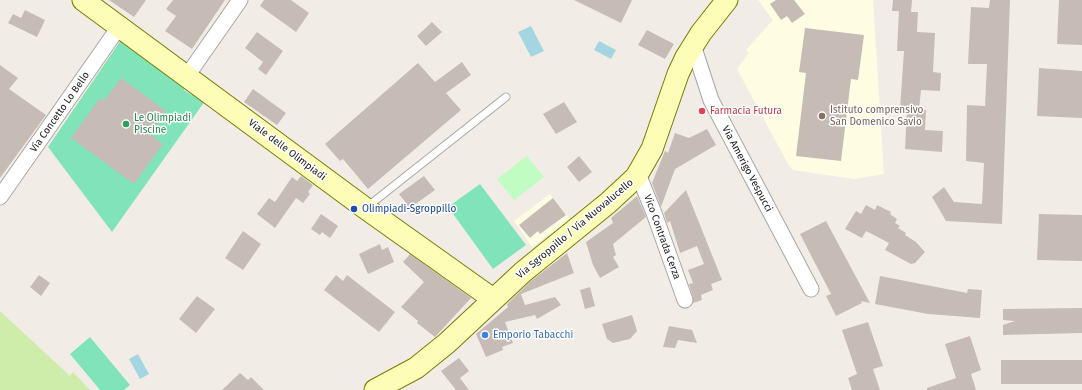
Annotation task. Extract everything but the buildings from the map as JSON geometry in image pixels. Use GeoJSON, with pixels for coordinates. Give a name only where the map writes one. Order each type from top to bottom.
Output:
{"type":"FeatureCollection","features":[{"type":"Feature","properties":{"kind":"main road","name":"Viale delle Olimpiadi"},"geometry":{"type":"LineString","coordinates":[[83,0],[365,208],[493,299]]}},
{"type":"Feature","properties":{"kind":"main road","name":"Via Sgroppillo / Via Nuovalucello"},"geometry":{"type":"LineString","coordinates":[[375,390],[416,368],[447,343],[493,299],[548,251],[608,203],[638,174],[652,149],[678,74],[693,45],[727,0]]}},
{"type":"Feature","properties":{"kind":"street"},"geometry":{"type":"LineString","coordinates":[[187,76],[240,0]]}},
{"type":"Feature","properties":{"kind":"street","name":"Via Concetto Lo Bello"},"geometry":{"type":"LineString","coordinates":[[0,197],[119,27]]}},
{"type":"Feature","properties":{"kind":"street","name":"Via Amerigo Vespucci"},"geometry":{"type":"LineString","coordinates":[[693,45],[710,100],[812,289]]}},
{"type":"Feature","properties":{"kind":"street"},"geometry":{"type":"LineString","coordinates":[[678,74],[690,74],[710,100]]}},
{"type":"Feature","properties":{"kind":"street","name":"Vico Contrada Cerza"},"geometry":{"type":"LineString","coordinates":[[638,174],[654,213],[685,300]]}},
{"type":"Feature","properties":{"kind":"lane"},"geometry":{"type":"LineString","coordinates":[[365,208],[506,97]]}},
{"type":"Feature","properties":{"kind":"shaded area","name":"Istituto comprensivo San Domenico Savio"},"geometry":{"type":"Polygon","coordinates":[[[758,0],[873,0],[884,174],[854,179],[793,170],[788,164],[737,69],[749,53],[746,50],[773,20],[758,0]]]}},
{"type":"Feature","properties":{"kind":"shaded area"},"geometry":{"type":"Polygon","coordinates":[[[550,194],[570,219],[532,247],[514,221],[550,194]]]}},
{"type":"Feature","properties":{"kind":"green space","name":"Le Olimpiadi Piscine"},"geometry":{"type":"Polygon","coordinates":[[[121,40],[185,87],[184,90],[192,95],[195,94],[205,101],[112,232],[48,147],[121,40]]]}},
{"type":"Feature","properties":{"kind":"green space"},"geometry":{"type":"Polygon","coordinates":[[[527,156],[544,177],[514,200],[497,179],[527,156]]]}},
{"type":"Feature","properties":{"kind":"green space"},"geometry":{"type":"Polygon","coordinates":[[[480,184],[526,245],[493,269],[448,207],[480,184]]]}},
{"type":"Feature","properties":{"kind":"green space"},"geometry":{"type":"Polygon","coordinates":[[[0,311],[70,376],[73,372],[90,390],[0,390],[0,311]]]}},
{"type":"Feature","properties":{"kind":"green space"},"geometry":{"type":"Polygon","coordinates":[[[90,337],[130,385],[124,390],[100,390],[70,354],[90,337]]]}},
{"type":"Feature","properties":{"kind":"water"},"geometry":{"type":"Polygon","coordinates":[[[531,26],[544,51],[531,57],[518,32],[531,26]]]}},
{"type":"Feature","properties":{"kind":"water"},"geometry":{"type":"Polygon","coordinates":[[[599,41],[616,50],[611,59],[594,50],[599,41]]]}},
{"type":"Feature","properties":{"kind":"water"},"geometry":{"type":"Polygon","coordinates":[[[138,354],[149,374],[140,379],[129,359],[138,354]]]}},
{"type":"Feature","properties":{"kind":"place","name":"Farmacia Futura"},"geometry":{"type":"Point","coordinates":[702,111]}},
{"type":"Feature","properties":{"kind":"place","name":"Istituto comprensivo San Domenico Savio"},"geometry":{"type":"Point","coordinates":[822,116]}},
{"type":"Feature","properties":{"kind":"place","name":"Le Olimpiadi Piscine"},"geometry":{"type":"Point","coordinates":[126,124]}},
{"type":"Feature","properties":{"kind":"place","name":"Olimpiadi-Sgroppillo"},"geometry":{"type":"Point","coordinates":[354,209]}},
{"type":"Feature","properties":{"kind":"place","name":"Emporio Tabacchi"},"geometry":{"type":"Point","coordinates":[485,335]}}]}
